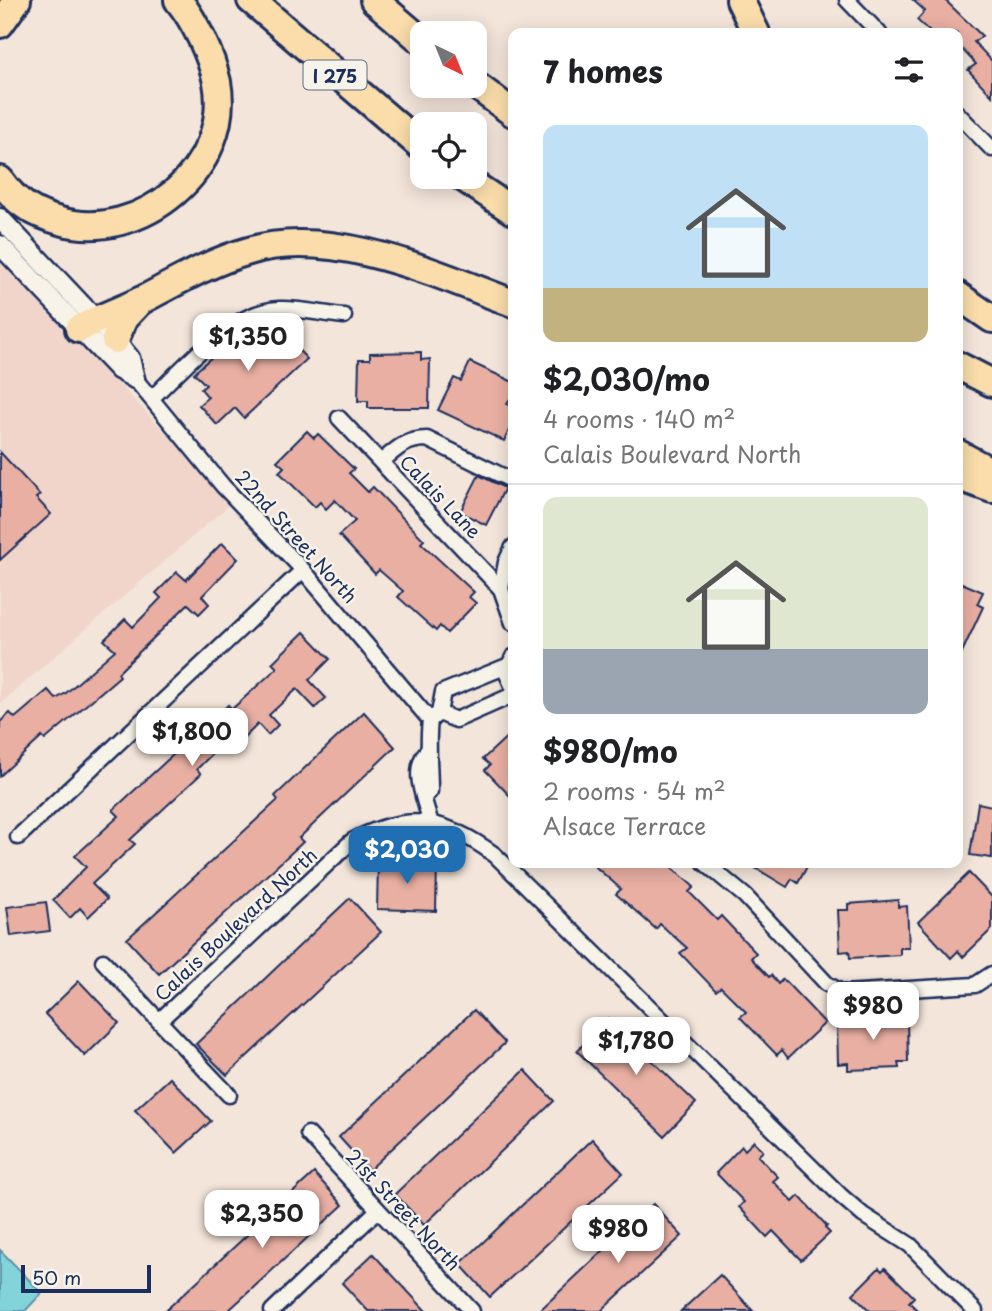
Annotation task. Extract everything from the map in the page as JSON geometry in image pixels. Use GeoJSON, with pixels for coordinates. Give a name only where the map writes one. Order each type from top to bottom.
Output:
{"type":"FeatureCollection","features":[{"type":"Feature","properties":{"kind":"highway"},"geometry":{"type":"LineString","coordinates":[[0,24],[17,0]]}},
{"type":"Feature","properties":{"kind":"highway"},"geometry":{"type":"LineString","coordinates":[[0,180],[33,213],[73,225],[114,225],[154,209],[183,186],[207,150],[217,113],[217,84],[209,58],[178,0]]}},
{"type":"Feature","properties":{"kind":"highway","name":"I 275"},"geometry":{"type":"LineString","coordinates":[[251,0],[410,137]]}},
{"type":"Feature","properties":{"kind":"highway"},"geometry":{"type":"LineString","coordinates":[[374,0],[410,31]]}},
{"type":"Feature","properties":{"kind":"highway"},"geometry":{"type":"LineString","coordinates":[[740,0],[754,28]]}},
{"type":"Feature","properties":{"kind":"highway"},"geometry":{"type":"LineString","coordinates":[[487,94],[508,109]]}},
{"type":"Feature","properties":{"kind":"highway"},"geometry":{"type":"LineString","coordinates":[[480,189],[508,208]]}},
{"type":"Feature","properties":{"kind":"highway"},"geometry":{"type":"LineString","coordinates":[[87,324],[142,300],[192,271],[252,250],[305,245],[332,246],[409,265],[508,301]]}},
{"type":"Feature","properties":{"kind":"highway"},"geometry":{"type":"LineString","coordinates":[[963,299],[992,319]]}},
{"type":"Feature","properties":{"kind":"highway"},"geometry":{"type":"LineString","coordinates":[[115,340],[124,318],[142,300]]}},
{"type":"Feature","properties":{"kind":"highway"},"geometry":{"type":"LineString","coordinates":[[963,368],[992,383]]}},
{"type":"Feature","properties":{"kind":"highway"},"geometry":{"type":"LineString","coordinates":[[963,456],[992,472]]}},
{"type":"Feature","properties":{"kind":"highway"},"geometry":{"type":"LineString","coordinates":[[963,478],[992,489]]}},
{"type":"Feature","properties":{"kind":"street"},"geometry":{"type":"LineString","coordinates":[[855,3],[875,28]]}},
{"type":"Feature","properties":{"kind":"street"},"geometry":{"type":"LineString","coordinates":[[963,119],[992,149]]}},
{"type":"Feature","properties":{"kind":"street","name":"22nd Street North"},"geometry":{"type":"LineString","coordinates":[[0,218],[87,324],[118,370],[135,379],[223,486],[303,570],[434,716]]}},
{"type":"Feature","properties":{"kind":"street","name":"22nd Street North"},"geometry":{"type":"LineString","coordinates":[[0,245],[87,324],[115,340],[130,358],[135,379]]}},
{"type":"Feature","properties":{"kind":"street"},"geometry":{"type":"LineString","coordinates":[[152,398],[220,334],[255,315],[278,309],[344,316]]}},
{"type":"Feature","properties":{"kind":"street","name":"Calais Lane"},"geometry":{"type":"LineString","coordinates":[[339,418],[501,589],[508,609]]}},
{"type":"Feature","properties":{"kind":"street","name":"Calais Lane"},"geometry":{"type":"LineString","coordinates":[[382,462],[412,439],[427,439],[508,479]]}},
{"type":"Feature","properties":{"kind":"street"},"geometry":{"type":"LineString","coordinates":[[501,589],[508,558]]}},
{"type":"Feature","properties":{"kind":"street"},"geometry":{"type":"LineString","coordinates":[[18,837],[303,570]]}},
{"type":"Feature","properties":{"kind":"street"},"geometry":{"type":"LineString","coordinates":[[430,821],[424,797],[430,790],[430,758],[426,751],[443,692],[508,662]]}},
{"type":"Feature","properties":{"kind":"street"},"geometry":{"type":"LineString","coordinates":[[434,716],[456,720],[508,697]]}},
{"type":"Feature","properties":{"kind":"street","name":"Calais Boulevard North"},"geometry":{"type":"LineString","coordinates":[[229,1095],[159,1021],[352,841],[379,827],[430,821],[466,834],[508,868]]}},
{"type":"Feature","properties":{"kind":"street","name":"Calais Boulevard North"},"geometry":{"type":"LineString","coordinates":[[508,868],[841,1196],[863,1215],[910,1245],[975,1311]]}},
{"type":"Feature","properties":{"kind":"street"},"geometry":{"type":"LineString","coordinates":[[714,868],[745,896],[827,984],[843,993],[975,985],[992,974]]}},
{"type":"Feature","properties":{"kind":"street"},"geometry":{"type":"LineString","coordinates":[[103,961],[159,1021]]}},
{"type":"Feature","properties":{"kind":"street","name":"21st Street North"},"geometry":{"type":"LineString","coordinates":[[307,1134],[472,1311]]}},
{"type":"Feature","properties":{"kind":"street"},"geometry":{"type":"LineString","coordinates":[[272,1311],[378,1210]]}},
{"type":"Feature","properties":{"kind":"shaded area"},"geometry":{"type":"Polygon","coordinates":[[[0,258],[190,459],[229,505],[0,704],[0,258]]]}},
{"type":"Feature","properties":{"kind":"water"},"geometry":{"type":"Polygon","coordinates":[[[0,1250],[42,1293],[25,1311],[0,1311],[0,1250]]]}},
{"type":"Feature","properties":{"kind":"building"},"geometry":{"type":"Polygon","coordinates":[[[913,0],[945,0],[982,36],[974,42],[992,61],[992,96],[968,70],[976,64],[963,50],[963,28],[926,28],[917,20],[925,11],[913,0]]]}},
{"type":"Feature","properties":{"kind":"building"},"geometry":{"type":"Polygon","coordinates":[[[270,320],[307,359],[244,418],[235,408],[217,425],[199,405],[208,397],[201,389],[206,385],[194,373],[226,344],[235,353],[270,320]]]}},
{"type":"Feature","properties":{"kind":"building"},"geometry":{"type":"Polygon","coordinates":[[[421,352],[421,360],[430,359],[429,408],[368,408],[368,401],[358,401],[359,359],[370,359],[370,353],[421,352]]]}},
{"type":"Feature","properties":{"kind":"building"},"geometry":{"type":"Polygon","coordinates":[[[470,362],[508,380],[508,433],[504,441],[438,410],[454,378],[461,381],[470,362]]]}},
{"type":"Feature","properties":{"kind":"building"},"geometry":{"type":"Polygon","coordinates":[[[307,431],[314,438],[318,434],[354,469],[349,473],[368,492],[373,487],[424,540],[421,543],[474,592],[469,597],[476,603],[447,633],[440,626],[436,631],[398,597],[403,591],[379,570],[375,574],[339,535],[355,521],[335,500],[326,509],[320,502],[315,507],[279,472],[284,467],[277,461],[307,431]]]}},
{"type":"Feature","properties":{"kind":"building"},"geometry":{"type":"Polygon","coordinates":[[[0,452],[40,495],[36,498],[51,514],[0,560],[0,452]]]}},
{"type":"Feature","properties":{"kind":"building"},"geometry":{"type":"Polygon","coordinates":[[[479,475],[505,488],[486,525],[460,512],[479,475]]]}},
{"type":"Feature","properties":{"kind":"building"},"geometry":{"type":"Polygon","coordinates":[[[222,543],[238,559],[202,596],[209,604],[199,614],[188,604],[118,673],[120,676],[45,740],[42,737],[0,776],[0,722],[10,713],[15,718],[48,690],[56,699],[66,693],[115,650],[104,640],[125,619],[133,627],[161,598],[156,593],[177,572],[186,580],[222,543]]]}},
{"type":"Feature","properties":{"kind":"building"},"geometry":{"type":"Polygon","coordinates":[[[963,584],[983,592],[977,604],[983,607],[963,650],[963,584]]]}},
{"type":"Feature","properties":{"kind":"building"},"geometry":{"type":"Polygon","coordinates":[[[304,632],[330,659],[309,680],[326,698],[315,708],[297,689],[269,715],[278,725],[268,735],[258,724],[228,754],[220,746],[197,769],[201,774],[130,840],[135,844],[92,884],[107,899],[88,917],[80,908],[70,918],[53,900],[86,867],[75,856],[119,816],[113,810],[187,742],[189,744],[228,705],[232,709],[277,668],[272,663],[304,632]]]}},
{"type":"Feature","properties":{"kind":"building"},"geometry":{"type":"Polygon","coordinates":[[[364,712],[395,747],[299,838],[303,842],[159,974],[127,939],[278,800],[275,796],[364,712]]]}},
{"type":"Feature","properties":{"kind":"building"},"geometry":{"type":"Polygon","coordinates":[[[508,736],[508,794],[485,770],[490,765],[483,759],[508,736]]]}},
{"type":"Feature","properties":{"kind":"building"},"geometry":{"type":"Polygon","coordinates":[[[978,803],[992,806],[992,858],[970,855],[978,803]]]}},
{"type":"Feature","properties":{"kind":"building"},"geometry":{"type":"Polygon","coordinates":[[[378,861],[437,863],[436,911],[377,909],[378,861]]]}},
{"type":"Feature","properties":{"kind":"building"},"geometry":{"type":"Polygon","coordinates":[[[597,868],[673,868],[694,887],[689,892],[717,920],[721,916],[756,953],[751,958],[769,977],[771,975],[778,984],[783,979],[825,1023],[788,1058],[782,1050],[777,1055],[740,1017],[746,1012],[721,987],[716,991],[680,953],[687,948],[660,924],[656,929],[616,894],[621,889],[597,868]]]}},
{"type":"Feature","properties":{"kind":"building"},"geometry":{"type":"Polygon","coordinates":[[[755,868],[806,868],[798,883],[792,879],[787,887],[755,868]]]}},
{"type":"Feature","properties":{"kind":"building"},"geometry":{"type":"Polygon","coordinates":[[[969,873],[992,897],[992,929],[963,957],[958,951],[951,958],[918,922],[969,873]]]}},
{"type":"Feature","properties":{"kind":"building"},"geometry":{"type":"Polygon","coordinates":[[[350,898],[381,932],[227,1075],[196,1044],[350,898]]]}},
{"type":"Feature","properties":{"kind":"building"},"geometry":{"type":"Polygon","coordinates":[[[898,900],[898,907],[907,906],[909,948],[900,948],[900,955],[850,958],[849,951],[840,952],[838,910],[848,910],[848,904],[898,900]]]}},
{"type":"Feature","properties":{"kind":"building"},"geometry":{"type":"Polygon","coordinates":[[[46,902],[50,931],[11,936],[7,907],[46,902]]]}},
{"type":"Feature","properties":{"kind":"building"},"geometry":{"type":"Polygon","coordinates":[[[79,981],[119,1023],[85,1056],[45,1014],[79,981]]]}},
{"type":"Feature","properties":{"kind":"building"},"geometry":{"type":"Polygon","coordinates":[[[474,1010],[505,1043],[369,1170],[339,1137],[474,1010]]]}},
{"type":"Feature","properties":{"kind":"building"},"geometry":{"type":"Polygon","coordinates":[[[898,1013],[898,1020],[907,1020],[908,1062],[898,1062],[899,1068],[848,1070],[848,1063],[838,1064],[837,1022],[848,1022],[848,1016],[898,1013]]]}},
{"type":"Feature","properties":{"kind":"building"},"geometry":{"type":"Polygon","coordinates":[[[608,1018],[696,1103],[664,1136],[577,1051],[608,1018]]]}},
{"type":"Feature","properties":{"kind":"building"},"geometry":{"type":"Polygon","coordinates":[[[525,1070],[554,1101],[424,1225],[395,1194],[525,1070]]]}},
{"type":"Feature","properties":{"kind":"building"},"geometry":{"type":"Polygon","coordinates":[[[170,1078],[211,1121],[176,1153],[135,1110],[170,1078]]]}},
{"type":"Feature","properties":{"kind":"building"},"geometry":{"type":"Polygon","coordinates":[[[592,1139],[623,1173],[490,1297],[460,1264],[592,1139]]]}},
{"type":"Feature","properties":{"kind":"building"},"geometry":{"type":"Polygon","coordinates":[[[754,1141],[763,1151],[758,1156],[778,1177],[773,1181],[793,1202],[799,1196],[827,1226],[825,1228],[830,1233],[801,1260],[773,1231],[767,1237],[739,1207],[744,1202],[716,1173],[742,1146],[745,1150],[754,1141]]]}},
{"type":"Feature","properties":{"kind":"building"},"geometry":{"type":"Polygon","coordinates":[[[314,1173],[343,1205],[228,1311],[165,1311],[314,1173]]]}},
{"type":"Feature","properties":{"kind":"building"},"geometry":{"type":"Polygon","coordinates":[[[653,1204],[682,1236],[601,1311],[539,1311],[653,1204]]]}},
{"type":"Feature","properties":{"kind":"building"},"geometry":{"type":"Polygon","coordinates":[[[373,1254],[426,1311],[368,1311],[342,1283],[373,1254]]]}},
{"type":"Feature","properties":{"kind":"building"},"geometry":{"type":"Polygon","coordinates":[[[879,1268],[882,1271],[885,1268],[914,1297],[909,1302],[918,1311],[870,1311],[853,1294],[879,1268]]]}},
{"type":"Feature","properties":{"kind":"building"},"geometry":{"type":"Polygon","coordinates":[[[720,1275],[753,1311],[681,1311],[720,1275]]]}}]}
